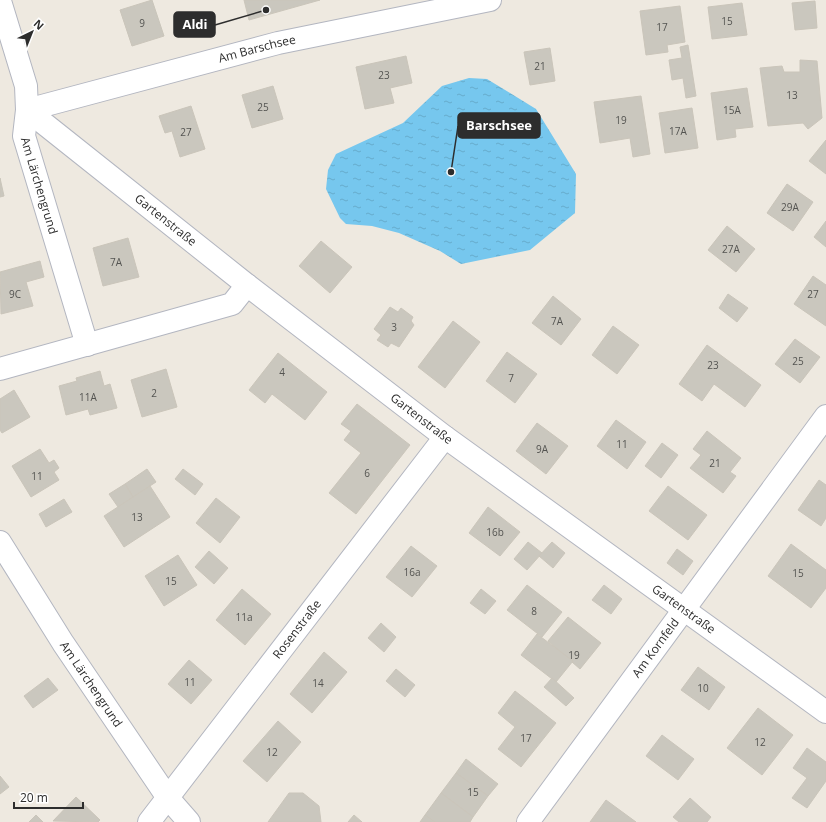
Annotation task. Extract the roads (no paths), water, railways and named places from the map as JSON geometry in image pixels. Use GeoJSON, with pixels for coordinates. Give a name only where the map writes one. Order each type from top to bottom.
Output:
{"type":"FeatureCollection","features":[{"type":"Feature","properties":{"kind":"street","name":"Am Barschsee"},"geometry":{"type":"LineString","coordinates":[[27,110],[270,45],[490,0]]}},
{"type":"Feature","properties":{"kind":"street","name":"Am Lärchengrund"},"geometry":{"type":"LineString","coordinates":[[0,2],[26,86],[27,110],[24,136],[87,345]]}},
{"type":"Feature","properties":{"kind":"street","name":"Gartenstraße"},"geometry":{"type":"LineString","coordinates":[[27,110],[247,285],[445,437],[826,712]]}},
{"type":"Feature","properties":{"kind":"street"},"geometry":{"type":"LineString","coordinates":[[0,369],[232,304],[247,285]]}},
{"type":"Feature","properties":{"kind":"street","name":"Am Kornfeld"},"geometry":{"type":"LineString","coordinates":[[528,822],[826,416]]}},
{"type":"Feature","properties":{"kind":"street","name":"Rosenstraße"},"geometry":{"type":"LineString","coordinates":[[149,822],[445,437]]}},
{"type":"Feature","properties":{"kind":"street","name":"Am Lärchengrund"},"geometry":{"type":"LineString","coordinates":[[0,542],[63,643],[168,798],[189,822]]}},
{"type":"Feature","properties":{"kind":"water"},"geometry":{"type":"Polygon","coordinates":[[[469,78],[487,79],[536,109],[576,174],[575,213],[530,250],[461,264],[440,251],[399,233],[372,226],[346,224],[340,218],[326,189],[328,170],[336,154],[403,123],[442,86],[469,78]]]}},
{"type":"Feature","properties":{"kind":"place","name":"Aldi"},"geometry":{"type":"Point","coordinates":[266,10]}},
{"type":"Feature","properties":{"kind":"place","name":"Barschsee"},"geometry":{"type":"Point","coordinates":[451,172]}}]}
